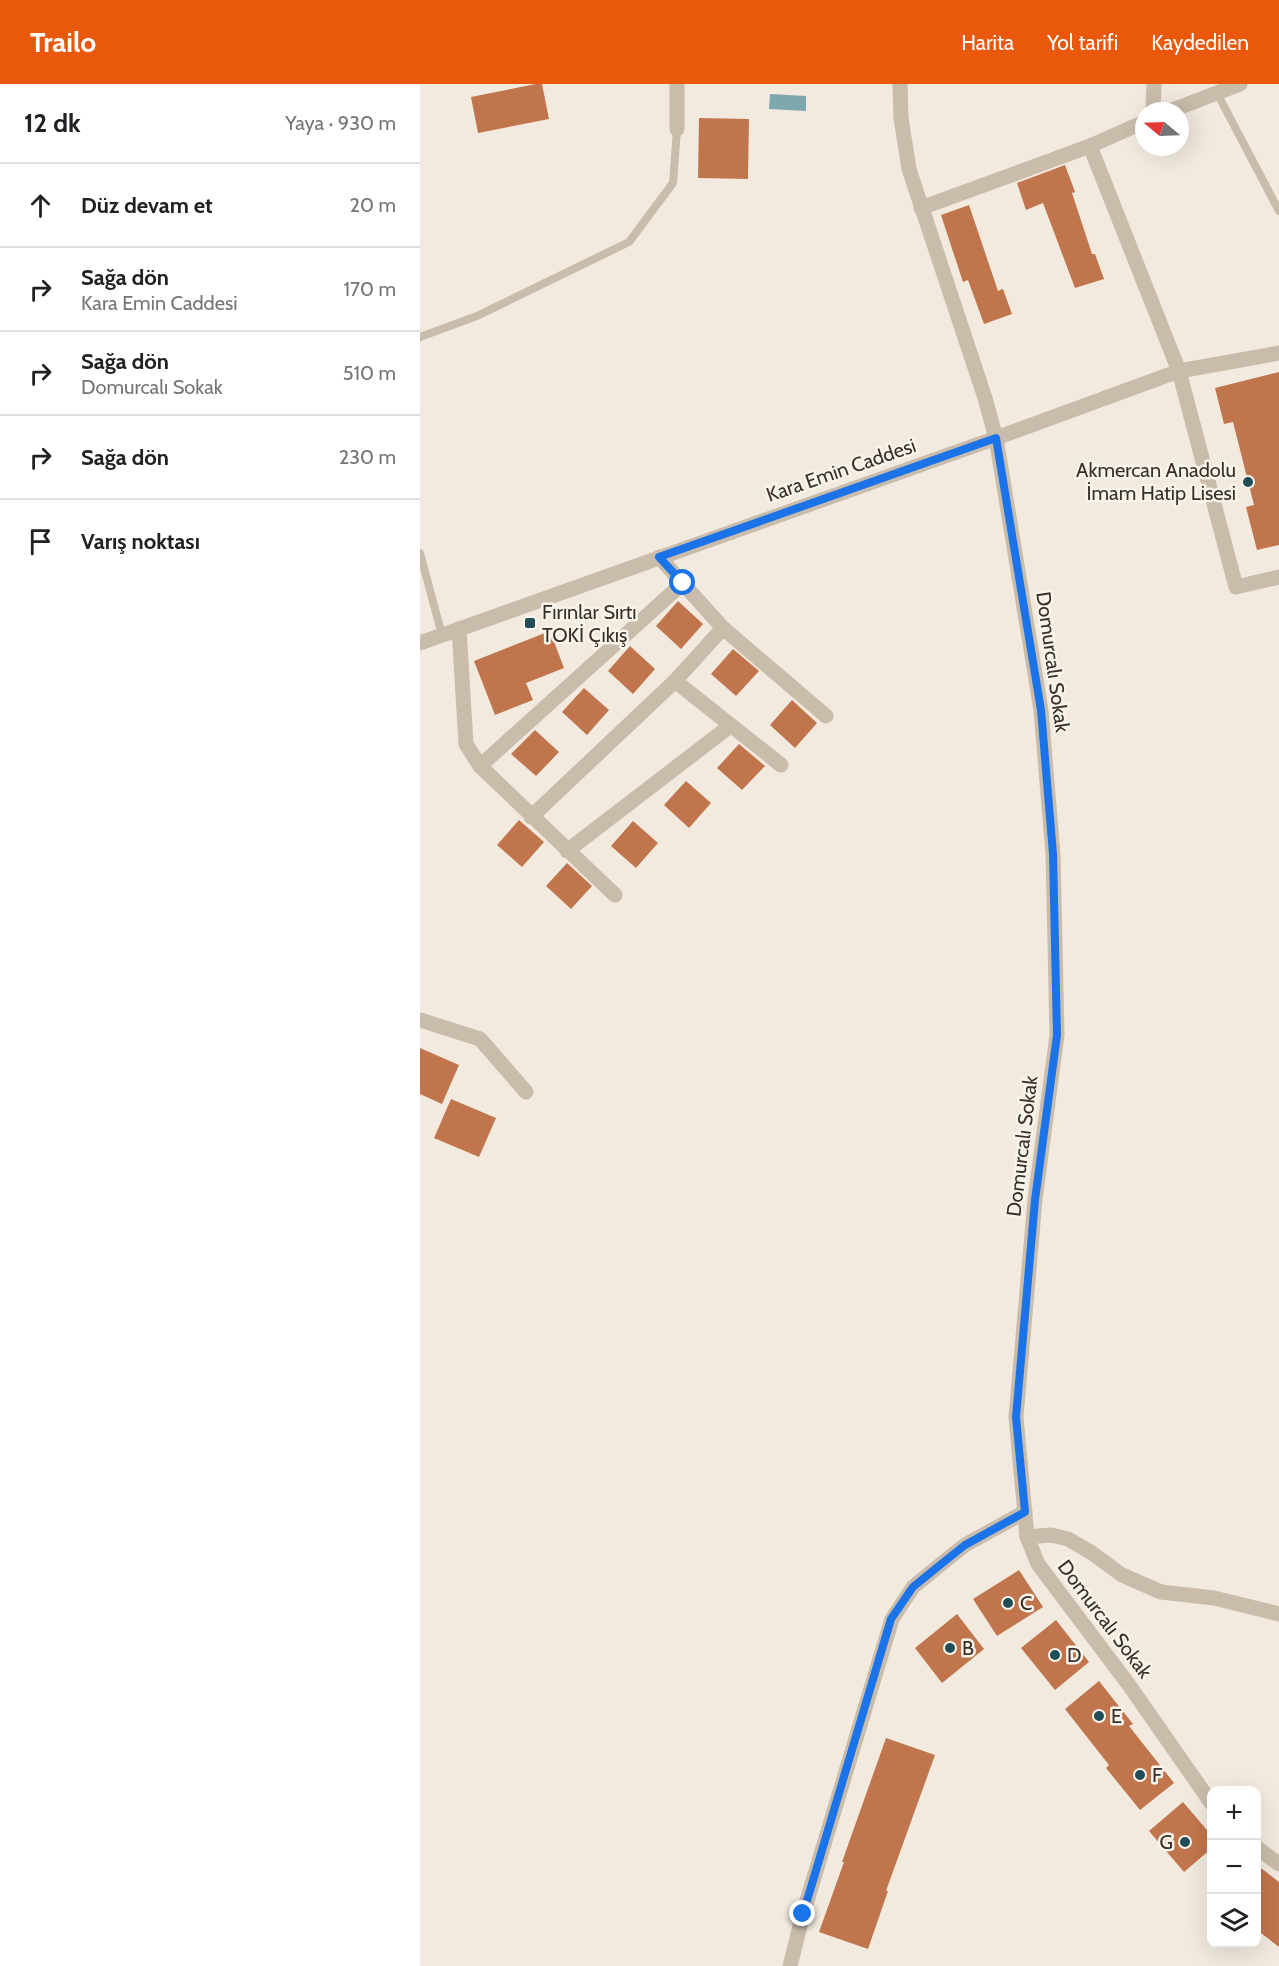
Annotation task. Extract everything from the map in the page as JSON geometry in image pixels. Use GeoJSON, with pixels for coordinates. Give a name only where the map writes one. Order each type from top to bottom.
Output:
{"type":"FeatureCollection","features":[{"type":"Feature","properties":{"kind":"street"},"geometry":{"type":"LineString","coordinates":[[677,84],[677,129]]}},
{"type":"Feature","properties":{"kind":"street","name":"Domurcalı Sokak"},"geometry":{"type":"LineString","coordinates":[[900,84],[901,118],[909,169],[985,398],[996,438],[1041,710],[1053,854],[1057,1035],[1035,1200],[1016,1417],[1027,1537],[1038,1564],[1129,1685],[1207,1797]]}},
{"type":"Feature","properties":{"kind":"street"},"geometry":{"type":"LineString","coordinates":[[1153,102],[1154,84]]}},
{"type":"Feature","properties":{"kind":"street"},"geometry":{"type":"LineString","coordinates":[[1189,104],[1240,84]]}},
{"type":"Feature","properties":{"kind":"street"},"geometry":{"type":"LineString","coordinates":[[921,208],[1090,146],[1135,126]]}},
{"type":"Feature","properties":{"kind":"street"},"geometry":{"type":"LineString","coordinates":[[1090,146],[1179,371],[1236,587],[1279,577]]}},
{"type":"Feature","properties":{"kind":"street","name":"Kara Emin Caddesi"},"geometry":{"type":"LineString","coordinates":[[420,643],[1179,371],[1279,353]]}},
{"type":"Feature","properties":{"kind":"street"},"geometry":{"type":"LineString","coordinates":[[659,557],[723,628],[826,716]]}},
{"type":"Feature","properties":{"kind":"street"},"geometry":{"type":"LineString","coordinates":[[480,766],[683,583]]}},
{"type":"Feature","properties":{"kind":"street"},"geometry":{"type":"LineString","coordinates":[[531,817],[675,681],[723,628]]}},
{"type":"Feature","properties":{"kind":"street"},"geometry":{"type":"LineString","coordinates":[[459,629],[466,744],[480,766],[615,895]]}},
{"type":"Feature","properties":{"kind":"street"},"geometry":{"type":"LineString","coordinates":[[675,681],[780,765]]}},
{"type":"Feature","properties":{"kind":"street"},"geometry":{"type":"LineString","coordinates":[[567,851],[730,726]]}},
{"type":"Feature","properties":{"kind":"street"},"geometry":{"type":"LineString","coordinates":[[420,1020],[480,1039],[526,1092]]}},
{"type":"Feature","properties":{"kind":"street"},"geometry":{"type":"LineString","coordinates":[[790,1966],[803,1914],[891,1619],[913,1587],[965,1545],[1025,1512]]}},
{"type":"Feature","properties":{"kind":"street"},"geometry":{"type":"LineString","coordinates":[[1027,1537],[1051,1535],[1068,1539],[1122,1575],[1161,1592],[1214,1598],[1279,1614]]}},
{"type":"Feature","properties":{"kind":"street"},"geometry":{"type":"LineString","coordinates":[[1261,1849],[1279,1864]]}},
{"type":"Feature","properties":{"kind":"lane"},"geometry":{"type":"LineString","coordinates":[[1217,93],[1279,211]]}},
{"type":"Feature","properties":{"kind":"lane"},"geometry":{"type":"LineString","coordinates":[[420,337],[477,316],[629,242],[673,183],[677,129]]}},
{"type":"Feature","properties":{"kind":"lane"},"geometry":{"type":"LineString","coordinates":[[420,553],[442,635]]}},
{"type":"Feature","properties":{"kind":"water"},"geometry":{"type":"Polygon","coordinates":[[[770,94],[806,96],[806,111],[769,109],[770,94]]]}},
{"type":"Feature","properties":{"kind":"building"},"geometry":{"type":"Polygon","coordinates":[[[542,84],[549,119],[478,133],[471,97],[542,84]]]}},
{"type":"Feature","properties":{"kind":"building"},"geometry":{"type":"Polygon","coordinates":[[[699,118],[749,119],[748,179],[698,178],[699,118]]]}},
{"type":"Feature","properties":{"kind":"building"},"geometry":{"type":"Polygon","coordinates":[[[1065,165],[1092,254],[1095,254],[1104,279],[1075,288],[1043,203],[1026,210],[1017,183],[1065,165]]]}},
{"type":"Feature","properties":{"kind":"building"},"geometry":{"type":"Polygon","coordinates":[[[969,205],[998,291],[1003,289],[1012,314],[984,324],[968,280],[963,282],[941,215],[969,205]]]}},
{"type":"Feature","properties":{"kind":"building"},"geometry":{"type":"Polygon","coordinates":[[[1279,372],[1279,545],[1257,550],[1246,507],[1254,505],[1233,422],[1224,424],[1215,388],[1279,372]]]}},
{"type":"Feature","properties":{"kind":"building"},"geometry":{"type":"Polygon","coordinates":[[[678,601],[703,624],[681,649],[656,626],[678,601]]]}},
{"type":"Feature","properties":{"kind":"building"},"geometry":{"type":"Polygon","coordinates":[[[550,631],[564,668],[526,683],[533,700],[495,715],[474,661],[550,631]]]}},
{"type":"Feature","properties":{"kind":"building"},"geometry":{"type":"Polygon","coordinates":[[[630,646],[655,669],[633,694],[608,671],[630,646]]]}},
{"type":"Feature","properties":{"kind":"building"},"geometry":{"type":"Polygon","coordinates":[[[733,649],[759,671],[736,696],[711,674],[733,649]]]}},
{"type":"Feature","properties":{"kind":"building"},"geometry":{"type":"Polygon","coordinates":[[[584,688],[609,710],[587,735],[562,712],[584,688]]]}},
{"type":"Feature","properties":{"kind":"building"},"geometry":{"type":"Polygon","coordinates":[[[792,700],[817,723],[795,748],[770,725],[792,700]]]}},
{"type":"Feature","properties":{"kind":"building"},"geometry":{"type":"Polygon","coordinates":[[[535,730],[559,752],[536,776],[511,754],[535,730]]]}},
{"type":"Feature","properties":{"kind":"building"},"geometry":{"type":"Polygon","coordinates":[[[739,744],[765,766],[742,790],[717,768],[739,744]]]}},
{"type":"Feature","properties":{"kind":"building"},"geometry":{"type":"Polygon","coordinates":[[[686,781],[711,803],[689,828],[664,805],[686,781]]]}},
{"type":"Feature","properties":{"kind":"building"},"geometry":{"type":"Polygon","coordinates":[[[519,820],[544,842],[522,867],[497,845],[519,820]]]}},
{"type":"Feature","properties":{"kind":"building"},"geometry":{"type":"Polygon","coordinates":[[[633,821],[658,843],[636,868],[611,846],[633,821]]]}},
{"type":"Feature","properties":{"kind":"building"},"geometry":{"type":"Polygon","coordinates":[[[567,863],[592,886],[571,909],[546,886],[567,863]]]}},
{"type":"Feature","properties":{"kind":"building"},"geometry":{"type":"Polygon","coordinates":[[[420,1048],[459,1065],[442,1104],[420,1094],[420,1048]]]}},
{"type":"Feature","properties":{"kind":"building"},"geometry":{"type":"Polygon","coordinates":[[[451,1099],[496,1118],[479,1157],[434,1138],[451,1099]]]}},
{"type":"Feature","properties":{"kind":"building","name":"C"},"geometry":{"type":"Polygon","coordinates":[[[1019,1570],[1043,1607],[997,1636],[973,1599],[1019,1570]]]}},
{"type":"Feature","properties":{"kind":"building","name":"B"},"geometry":{"type":"Polygon","coordinates":[[[957,1614],[984,1649],[942,1683],[915,1648],[957,1614]]]}},
{"type":"Feature","properties":{"kind":"building","name":"D"},"geometry":{"type":"Polygon","coordinates":[[[1056,1620],[1089,1662],[1055,1690],[1021,1648],[1056,1620]]]}},
{"type":"Feature","properties":{"kind":"building"},"geometry":{"type":"Polygon","coordinates":[[[1099,1681],[1133,1724],[1129,1726],[1174,1783],[1140,1810],[1106,1768],[1109,1765],[1065,1709],[1099,1681]]]}},
{"type":"Feature","properties":{"kind":"building"},"geometry":{"type":"Polygon","coordinates":[[[886,1738],[935,1755],[886,1891],[888,1891],[868,1949],[819,1932],[886,1738]]]}},
{"type":"Feature","properties":{"kind":"building","name":"G"},"geometry":{"type":"Polygon","coordinates":[[[1183,1802],[1207,1830],[1207,1852],[1184,1872],[1149,1831],[1183,1802]]]}},
{"type":"Feature","properties":{"kind":"building"},"geometry":{"type":"Polygon","coordinates":[[[1261,1868],[1279,1882],[1279,1947],[1261,1933],[1261,1868]]]}},
{"type":"Feature","properties":{"kind":"place","name":"Akmercan Anadolu İmam Hatip Lisesi"},"geometry":{"type":"Point","coordinates":[1248,482]}},
{"type":"Feature","properties":{"kind":"place","name":"Fırınlar Sırtı TOKİ Çıkış"},"geometry":{"type":"Point","coordinates":[530,623]}},
{"type":"Feature","properties":{"kind":"place","name":"C"},"geometry":{"type":"Point","coordinates":[1008,1603]}},
{"type":"Feature","properties":{"kind":"place","name":"B"},"geometry":{"type":"Point","coordinates":[950,1648]}},
{"type":"Feature","properties":{"kind":"place","name":"D"},"geometry":{"type":"Point","coordinates":[1055,1655]}},
{"type":"Feature","properties":{"kind":"place","name":"E"},"geometry":{"type":"Point","coordinates":[1099,1716]}},
{"type":"Feature","properties":{"kind":"place","name":"F"},"geometry":{"type":"Point","coordinates":[1140,1775]}},
{"type":"Feature","properties":{"kind":"place","name":"G"},"geometry":{"type":"Point","coordinates":[1185,1842]}},
{"type":"Feature","properties":{"kind":"route"},"geometry":{"type":"LineString","coordinates":[[683,583],[659,557],[996,438],[1041,710],[1053,854],[1057,1035],[1035,1200],[1016,1417],[1025,1512],[965,1545],[913,1587],[891,1619],[803,1914]]}}]}
